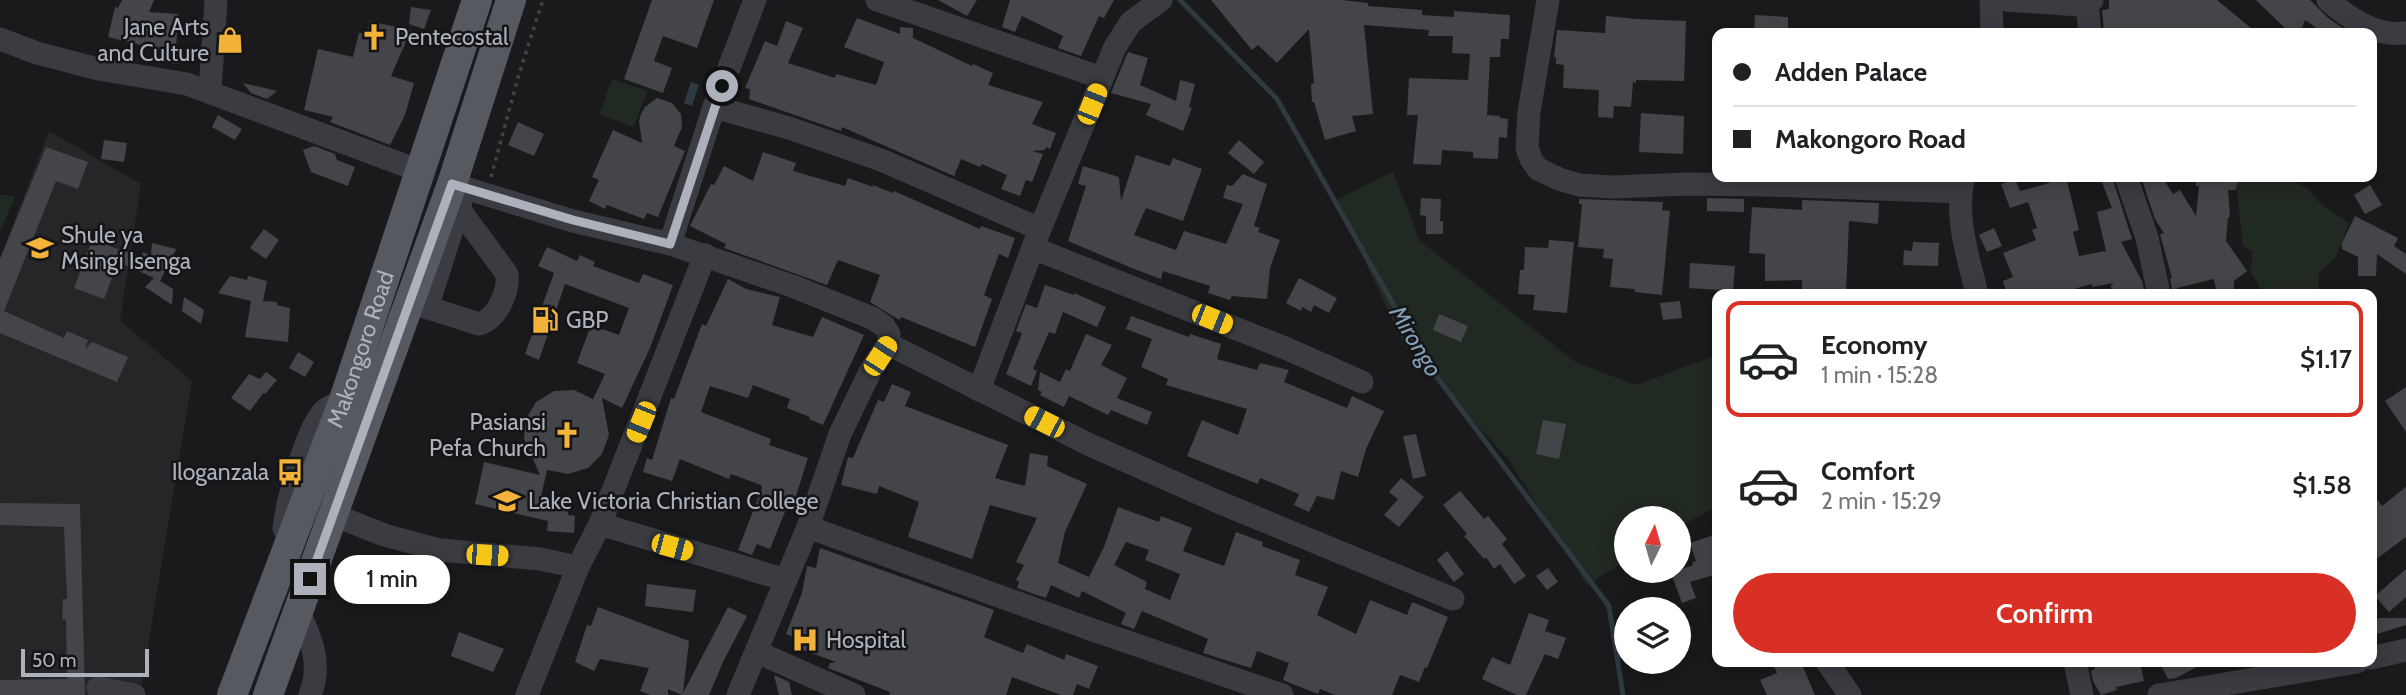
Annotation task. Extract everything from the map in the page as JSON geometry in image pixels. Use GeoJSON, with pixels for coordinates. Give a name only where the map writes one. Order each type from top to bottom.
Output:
{"type":"FeatureCollection","features":[{"type":"Feature","properties":{"kind":"main road","name":"Makongoro Road"},"geometry":{"type":"LineString","coordinates":[[232,695],[344,400],[477,0]]}},
{"type":"Feature","properties":{"kind":"main road","name":"Makongoro Road"},"geometry":{"type":"LineString","coordinates":[[268,695],[334,515],[465,194],[511,0]]}},
{"type":"Feature","properties":{"kind":"street"},"geometry":{"type":"LineString","coordinates":[[210,91],[216,0]]}},
{"type":"Feature","properties":{"kind":"street"},"geometry":{"type":"LineString","coordinates":[[670,244],[714,107],[755,0]]}},
{"type":"Feature","properties":{"kind":"street"},"geometry":{"type":"LineString","coordinates":[[877,0],[1102,78]]}},
{"type":"Feature","properties":{"kind":"street"},"geometry":{"type":"LineString","coordinates":[[979,390],[1115,47],[1132,22],[1161,0]]}},
{"type":"Feature","properties":{"kind":"street"},"geometry":{"type":"LineString","coordinates":[[1548,0],[1529,112],[1527,148],[1538,169],[1579,186],[1962,184],[1960,220],[1976,289]]}},
{"type":"Feature","properties":{"kind":"street"},"geometry":{"type":"LineString","coordinates":[[1991,0],[1992,28]]}},
{"type":"Feature","properties":{"kind":"street"},"geometry":{"type":"LineString","coordinates":[[2007,0],[2067,5],[2090,2],[2090,28]]}},
{"type":"Feature","properties":{"kind":"street"},"geometry":{"type":"LineString","coordinates":[[2328,0],[2370,28]]}},
{"type":"Feature","properties":{"kind":"street"},"geometry":{"type":"LineString","coordinates":[[2377,31],[2397,35],[2406,33]]}},
{"type":"Feature","properties":{"kind":"street"},"geometry":{"type":"LineString","coordinates":[[0,39],[37,53],[98,69],[161,78],[210,91],[420,171]]}},
{"type":"Feature","properties":{"kind":"street"},"geometry":{"type":"LineString","coordinates":[[714,107],[789,128],[881,160],[1037,239],[1362,382]]}},
{"type":"Feature","properties":{"kind":"street"},"geometry":{"type":"LineString","coordinates":[[2128,182],[2147,238],[2159,289]]}},
{"type":"Feature","properties":{"kind":"street"},"geometry":{"type":"LineString","coordinates":[[465,194],[705,255],[872,318],[884,326],[889,334],[888,344],[872,368],[845,424],[808,527],[738,695]]}},
{"type":"Feature","properties":{"kind":"street"},"geometry":{"type":"LineString","coordinates":[[419,305],[472,323],[486,322],[492,317],[508,284],[507,274],[465,194]]}},
{"type":"Feature","properties":{"kind":"street"},"geometry":{"type":"LineString","coordinates":[[527,695],[578,567],[600,524],[705,255]]}},
{"type":"Feature","properties":{"kind":"street"},"geometry":{"type":"LineString","coordinates":[[888,344],[1087,444],[1453,599]]}},
{"type":"Feature","properties":{"kind":"street"},"geometry":{"type":"LineString","coordinates":[[334,515],[384,535],[440,550],[540,559],[578,567]]}},
{"type":"Feature","properties":{"kind":"street"},"geometry":{"type":"LineString","coordinates":[[600,524],[786,580]]}},
{"type":"Feature","properties":{"kind":"street"},"geometry":{"type":"LineString","coordinates":[[808,527],[1282,695]]}},
{"type":"Feature","properties":{"kind":"street"},"geometry":{"type":"LineString","coordinates":[[298,611],[310,636],[316,658],[314,685],[310,695]]}},
{"type":"Feature","properties":{"kind":"street"},"geometry":{"type":"LineString","coordinates":[[2377,657],[2406,650]]}},
{"type":"Feature","properties":{"kind":"street"},"geometry":{"type":"LineString","coordinates":[[757,652],[854,695]]}},
{"type":"Feature","properties":{"kind":"street"},"geometry":{"type":"LineString","coordinates":[[1830,667],[1850,695]]}},
{"type":"Feature","properties":{"kind":"street"},"geometry":{"type":"LineString","coordinates":[[2076,667],[2082,695]]}},
{"type":"Feature","properties":{"kind":"street"},"geometry":{"type":"LineString","coordinates":[[2159,695],[2327,667]]}},
{"type":"Feature","properties":{"kind":"street"},"geometry":{"type":"LineString","coordinates":[[98,688],[134,695]]}},
{"type":"Feature","properties":{"kind":"path"},"geometry":{"type":"LineString","coordinates":[[465,194],[519,74],[543,0]]}},
{"type":"Feature","properties":{"kind":"shaded area"},"geometry":{"type":"Polygon","coordinates":[[[612,79],[647,91],[634,127],[599,115],[612,79]]]}},
{"type":"Feature","properties":{"kind":"shaded area"},"geometry":{"type":"Polygon","coordinates":[[[691,82],[699,85],[692,106],[684,103],[691,82]]]}},
{"type":"Feature","properties":{"kind":"shaded area"},"geometry":{"type":"Polygon","coordinates":[[[49,131],[141,184],[120,321],[192,381],[140,695],[0,695],[0,258],[49,131]]]}},
{"type":"Feature","properties":{"kind":"shaded area"},"geometry":{"type":"Polygon","coordinates":[[[1393,172],[1420,241],[1577,363],[1636,385],[1712,357],[1712,509],[1691,521],[1691,506],[1614,506],[1614,568],[1587,585],[1509,460],[1405,346],[1336,200],[1393,172]]]}},
{"type":"Feature","properties":{"kind":"shaded area"},"geometry":{"type":"Polygon","coordinates":[[[2236,182],[2294,182],[2309,189],[2320,203],[2349,223],[2336,257],[2319,273],[2319,289],[2260,289],[2251,273],[2252,251],[2243,246],[2236,182]]]}},
{"type":"Feature","properties":{"kind":"shaded area"},"geometry":{"type":"Polygon","coordinates":[[[0,195],[15,196],[0,232],[0,195]]]}},
{"type":"Feature","properties":{"kind":"building"},"geometry":{"type":"Polygon","coordinates":[[[122,0],[154,0],[149,12],[178,14],[176,50],[180,50],[179,64],[160,62],[161,50],[108,37],[115,7],[118,8],[122,0]]]}},
{"type":"Feature","properties":{"kind":"building"},"geometry":{"type":"Polygon","coordinates":[[[652,0],[714,0],[697,48],[663,36],[654,61],[672,68],[663,93],[624,79],[652,0]]]}},
{"type":"Feature","properties":{"kind":"building"},"geometry":{"type":"Polygon","coordinates":[[[938,0],[977,0],[967,16],[938,0]]]}},
{"type":"Feature","properties":{"kind":"building"},"geometry":{"type":"Polygon","coordinates":[[[1010,0],[1114,0],[1104,18],[1099,16],[1081,56],[1058,48],[1063,36],[1022,16],[1015,32],[1002,27],[1010,0]]]}},
{"type":"Feature","properties":{"kind":"building"},"geometry":{"type":"Polygon","coordinates":[[[1211,0],[1342,0],[1368,3],[1368,6],[1422,10],[1422,15],[1454,17],[1454,11],[1510,15],[1509,39],[1501,39],[1500,57],[1490,57],[1487,115],[1508,119],[1507,138],[1499,137],[1498,159],[1473,158],[1473,152],[1442,150],[1441,165],[1413,164],[1418,115],[1407,115],[1409,78],[1468,80],[1470,54],[1452,53],[1453,36],[1428,36],[1429,30],[1364,25],[1373,114],[1352,116],[1356,131],[1325,140],[1312,102],[1311,84],[1314,83],[1309,29],[1277,63],[1258,45],[1252,50],[1211,0]]]}},
{"type":"Feature","properties":{"kind":"building"},"geometry":{"type":"Polygon","coordinates":[[[2109,0],[2217,0],[2251,28],[2104,28],[2102,10],[2109,9],[2109,0]]]}},
{"type":"Feature","properties":{"kind":"building"},"geometry":{"type":"Polygon","coordinates":[[[2256,0],[2310,0],[2343,28],[2317,28],[2305,20],[2302,28],[2285,28],[2256,0]]]}},
{"type":"Feature","properties":{"kind":"building"},"geometry":{"type":"Polygon","coordinates":[[[411,7],[431,10],[424,29],[409,24],[411,7]]]}},
{"type":"Feature","properties":{"kind":"building"},"geometry":{"type":"Polygon","coordinates":[[[1755,15],[1788,17],[1788,28],[1754,28],[1755,15]]]}},
{"type":"Feature","properties":{"kind":"building"},"geometry":{"type":"Polygon","coordinates":[[[1606,16],[1686,21],[1684,81],[1636,80],[1636,83],[1633,82],[1631,107],[1614,106],[1613,118],[1598,117],[1599,90],[1563,88],[1564,65],[1556,64],[1554,57],[1557,30],[1605,33],[1606,16]]]}},
{"type":"Feature","properties":{"kind":"building"},"geometry":{"type":"Polygon","coordinates":[[[857,18],[900,34],[900,27],[913,28],[913,38],[993,73],[988,85],[1043,102],[1032,124],[1056,133],[1050,149],[1046,147],[1045,150],[1032,151],[1043,154],[1032,182],[1026,180],[1020,196],[1001,189],[1007,175],[982,164],[980,167],[961,159],[954,176],[842,127],[841,131],[749,99],[750,89],[745,88],[765,41],[777,46],[786,21],[803,28],[788,63],[835,78],[836,74],[876,85],[884,62],[844,47],[857,18]]]}},
{"type":"Feature","properties":{"kind":"building"},"geometry":{"type":"Polygon","coordinates":[[[369,21],[411,30],[391,76],[414,83],[405,115],[390,145],[330,122],[333,117],[304,110],[318,49],[353,57],[359,33],[368,33],[369,21]]]}},
{"type":"Feature","properties":{"kind":"building"},"geometry":{"type":"Polygon","coordinates":[[[1128,52],[1148,58],[1140,85],[1176,101],[1180,80],[1195,84],[1189,107],[1192,108],[1183,131],[1146,115],[1151,104],[1111,93],[1128,52]]]}},
{"type":"Feature","properties":{"kind":"building"},"geometry":{"type":"Polygon","coordinates":[[[243,83],[277,91],[267,99],[251,93],[243,83]]]}},
{"type":"Feature","properties":{"kind":"building"},"geometry":{"type":"Polygon","coordinates":[[[657,98],[672,103],[681,114],[682,127],[674,146],[685,151],[658,217],[647,213],[644,219],[607,205],[605,209],[589,201],[599,180],[592,177],[613,130],[642,143],[639,121],[641,114],[645,107],[657,98]]]}},
{"type":"Feature","properties":{"kind":"building"},"geometry":{"type":"Polygon","coordinates":[[[1641,113],[1684,116],[1683,154],[1639,152],[1641,113]]]}},
{"type":"Feature","properties":{"kind":"building"},"geometry":{"type":"Polygon","coordinates":[[[218,115],[242,129],[235,140],[212,127],[218,115]]]}},
{"type":"Feature","properties":{"kind":"building"},"geometry":{"type":"Polygon","coordinates":[[[518,122],[544,134],[534,156],[508,145],[518,122]]]}},
{"type":"Feature","properties":{"kind":"building"},"geometry":{"type":"Polygon","coordinates":[[[104,140],[127,143],[124,162],[101,159],[104,140]]]}},
{"type":"Feature","properties":{"kind":"building"},"geometry":{"type":"Polygon","coordinates":[[[1239,140],[1264,162],[1254,174],[1228,153],[1239,140]]]}},
{"type":"Feature","properties":{"kind":"building"},"geometry":{"type":"Polygon","coordinates":[[[314,146],[335,154],[337,160],[355,167],[348,186],[311,172],[303,150],[314,146]]]}},
{"type":"Feature","properties":{"kind":"building"},"geometry":{"type":"Polygon","coordinates":[[[46,147],[88,162],[78,189],[56,181],[4,311],[64,338],[67,331],[88,340],[85,349],[92,342],[128,357],[117,382],[0,333],[0,259],[46,147]]]}},
{"type":"Feature","properties":{"kind":"building"},"geometry":{"type":"Polygon","coordinates":[[[763,152],[796,163],[793,171],[845,186],[848,178],[893,193],[894,191],[980,229],[981,226],[1015,238],[1008,258],[999,254],[984,295],[992,299],[975,347],[901,317],[900,320],[870,302],[880,275],[838,260],[827,285],[724,248],[726,244],[690,226],[711,184],[714,185],[724,166],[753,181],[763,152]]]}},
{"type":"Feature","properties":{"kind":"building"},"geometry":{"type":"Polygon","coordinates":[[[1136,155],[1170,166],[1173,158],[1202,169],[1183,221],[1146,208],[1134,235],[1176,250],[1184,231],[1226,244],[1243,204],[1223,198],[1227,185],[1232,186],[1243,174],[1267,184],[1254,226],[1260,228],[1258,232],[1280,240],[1270,268],[1267,299],[1232,296],[1230,300],[1208,293],[1210,286],[1163,271],[1161,279],[1068,241],[1086,186],[1078,184],[1083,166],[1119,177],[1121,201],[1136,155]]]}},
{"type":"Feature","properties":{"kind":"building"},"geometry":{"type":"Polygon","coordinates":[[[2016,182],[2020,191],[2049,183],[2067,182],[2079,230],[2073,232],[2079,256],[2106,251],[2097,212],[2112,208],[2102,182],[2114,182],[2132,239],[2121,242],[2144,289],[2111,289],[2114,283],[2092,287],[2092,284],[2074,289],[2005,289],[2003,281],[2013,277],[2003,253],[2036,240],[2032,230],[2037,228],[2028,202],[2010,208],[2001,184],[2016,182]]]}},
{"type":"Feature","properties":{"kind":"building"},"geometry":{"type":"Polygon","coordinates":[[[2143,182],[2165,182],[2173,194],[2180,190],[2196,216],[2199,186],[2196,186],[2196,182],[2237,182],[2236,190],[2228,190],[2230,217],[2226,241],[2247,271],[2234,281],[2234,289],[2216,289],[2214,279],[2172,289],[2172,278],[2160,234],[2164,233],[2155,219],[2143,182]]]}},
{"type":"Feature","properties":{"kind":"building"},"geometry":{"type":"Polygon","coordinates":[[[2370,185],[2382,205],[2365,214],[2354,195],[2370,185]]]}},
{"type":"Feature","properties":{"kind":"building"},"geometry":{"type":"Polygon","coordinates":[[[1421,198],[1441,199],[1440,221],[1443,221],[1443,234],[1426,234],[1426,216],[1420,215],[1421,198]]]}},
{"type":"Feature","properties":{"kind":"building"},"geometry":{"type":"Polygon","coordinates":[[[1707,198],[1744,199],[1744,212],[1707,211],[1707,198]]]}},
{"type":"Feature","properties":{"kind":"building"},"geometry":{"type":"Polygon","coordinates":[[[1579,199],[1663,202],[1662,210],[1670,211],[1662,295],[1610,287],[1613,259],[1603,258],[1604,249],[1578,247],[1582,204],[1579,204],[1579,199]]]}},
{"type":"Feature","properties":{"kind":"building"},"geometry":{"type":"Polygon","coordinates":[[[1802,200],[1879,203],[1878,224],[1849,221],[1846,289],[1802,289],[1802,280],[1765,281],[1765,254],[1749,253],[1752,207],[1802,210],[1802,200]]]}},
{"type":"Feature","properties":{"kind":"building"},"geometry":{"type":"Polygon","coordinates":[[[2355,216],[2398,238],[2394,246],[2406,254],[2406,274],[2377,254],[2376,276],[2358,276],[2358,257],[2342,249],[2342,243],[2355,216]]]}},
{"type":"Feature","properties":{"kind":"building"},"geometry":{"type":"Polygon","coordinates":[[[1994,228],[2002,246],[1987,252],[1979,235],[1994,228]]]}},
{"type":"Feature","properties":{"kind":"building"},"geometry":{"type":"Polygon","coordinates":[[[264,229],[279,240],[266,259],[250,248],[264,229]]]}},
{"type":"Feature","properties":{"kind":"building"},"geometry":{"type":"Polygon","coordinates":[[[92,240],[141,257],[143,252],[151,256],[152,243],[176,249],[160,281],[173,289],[172,305],[145,287],[154,278],[118,262],[104,299],[74,288],[92,240]]]}},
{"type":"Feature","properties":{"kind":"building"},"geometry":{"type":"Polygon","coordinates":[[[1549,240],[1574,242],[1567,313],[1533,310],[1535,295],[1518,294],[1520,270],[1524,270],[1525,247],[1548,248],[1549,240]]]}},
{"type":"Feature","properties":{"kind":"building"},"geometry":{"type":"Polygon","coordinates":[[[1913,242],[1939,243],[1938,266],[1903,265],[1904,250],[1912,251],[1913,242]]]}},
{"type":"Feature","properties":{"kind":"building"},"geometry":{"type":"Polygon","coordinates":[[[547,247],[577,261],[580,255],[595,262],[593,266],[639,283],[643,274],[673,285],[650,348],[622,408],[602,398],[609,435],[602,454],[588,468],[568,474],[547,470],[540,501],[569,504],[568,515],[575,516],[574,533],[547,531],[548,521],[475,504],[484,462],[540,475],[524,439],[526,419],[536,402],[554,391],[574,390],[593,399],[605,374],[577,363],[591,325],[619,335],[629,308],[565,284],[539,360],[525,354],[554,273],[538,266],[547,247]]]}},
{"type":"Feature","properties":{"kind":"building"},"geometry":{"type":"Polygon","coordinates":[[[1690,263],[1735,266],[1733,289],[1689,288],[1690,263]]]}},
{"type":"Feature","properties":{"kind":"building"},"geometry":{"type":"Polygon","coordinates":[[[230,276],[247,280],[248,276],[267,281],[263,301],[277,302],[277,305],[290,308],[288,342],[245,337],[251,301],[218,293],[230,276]]]}},
{"type":"Feature","properties":{"kind":"building"},"geometry":{"type":"Polygon","coordinates":[[[1299,278],[1337,298],[1329,313],[1314,305],[1311,312],[1302,307],[1301,311],[1286,303],[1299,278]]]}},
{"type":"Feature","properties":{"kind":"building"},"geometry":{"type":"Polygon","coordinates":[[[728,279],[746,289],[780,297],[772,325],[813,337],[822,317],[864,335],[823,425],[787,408],[790,399],[753,385],[748,398],[710,386],[701,412],[771,439],[769,445],[808,458],[795,499],[791,497],[770,549],[757,544],[752,555],[738,550],[761,485],[731,474],[729,479],[680,459],[672,481],[643,472],[647,458],[652,460],[671,398],[674,399],[702,324],[706,326],[728,279]]]}},
{"type":"Feature","properties":{"kind":"building"},"geometry":{"type":"Polygon","coordinates":[[[1045,285],[1074,293],[1106,307],[1097,327],[1063,312],[1055,334],[1049,332],[1033,369],[1037,371],[1031,386],[1006,374],[1022,333],[1016,331],[1026,304],[1037,308],[1045,285]]]}},
{"type":"Feature","properties":{"kind":"building"},"geometry":{"type":"Polygon","coordinates":[[[184,297],[204,310],[201,324],[182,311],[184,297]]]}},
{"type":"Feature","properties":{"kind":"building"},"geometry":{"type":"Polygon","coordinates":[[[1680,301],[1682,318],[1663,320],[1660,303],[1680,301]]]}},
{"type":"Feature","properties":{"kind":"building"},"geometry":{"type":"Polygon","coordinates":[[[1439,314],[1468,326],[1461,342],[1433,330],[1439,314]]]}},
{"type":"Feature","properties":{"kind":"building"},"geometry":{"type":"Polygon","coordinates":[[[1131,316],[1189,337],[1190,334],[1221,344],[1217,359],[1257,370],[1260,363],[1289,370],[1284,382],[1347,408],[1352,396],[1384,411],[1366,449],[1358,477],[1341,471],[1334,500],[1317,496],[1309,512],[1294,505],[1299,494],[1260,478],[1258,484],[1187,456],[1202,420],[1238,435],[1247,409],[1166,385],[1168,379],[1141,367],[1152,339],[1126,329],[1131,316]]]}},
{"type":"Feature","properties":{"kind":"building"},"geometry":{"type":"Polygon","coordinates":[[[1086,334],[1112,345],[1101,365],[1127,378],[1117,398],[1152,412],[1147,425],[1111,410],[1108,415],[1069,396],[1064,407],[1040,395],[1040,372],[1060,382],[1066,369],[1070,371],[1086,334]]]}},
{"type":"Feature","properties":{"kind":"building"},"geometry":{"type":"Polygon","coordinates":[[[298,352],[314,362],[305,377],[289,368],[298,352]]]}},
{"type":"Feature","properties":{"kind":"building"},"geometry":{"type":"Polygon","coordinates":[[[266,372],[277,380],[250,411],[231,398],[249,374],[260,379],[266,372]]]}},
{"type":"Feature","properties":{"kind":"building"},"geometry":{"type":"Polygon","coordinates":[[[892,384],[911,392],[905,406],[1008,445],[995,478],[1025,486],[1030,453],[1048,456],[1047,466],[1087,484],[1065,532],[1058,563],[1089,577],[1104,547],[1118,507],[1159,522],[1161,516],[1192,528],[1183,551],[1224,566],[1236,532],[1263,542],[1262,546],[1300,560],[1295,575],[1328,587],[1317,615],[1356,634],[1370,600],[1407,615],[1412,602],[1448,617],[1427,668],[1425,667],[1419,682],[1400,675],[1392,695],[1335,695],[1320,689],[1318,694],[1283,680],[1289,663],[1257,651],[1251,668],[1203,653],[1208,639],[1142,611],[1134,629],[1121,624],[1126,613],[1082,591],[1079,598],[1051,585],[1046,598],[1017,588],[1019,582],[1016,580],[1024,565],[1016,562],[1037,518],[990,505],[972,559],[908,537],[919,502],[879,486],[877,494],[841,485],[848,457],[853,458],[878,400],[884,402],[892,384]],[[1126,542],[1114,565],[1147,582],[1145,589],[1170,600],[1180,574],[1145,560],[1149,550],[1126,542]]]}},
{"type":"Feature","properties":{"kind":"building"},"geometry":{"type":"Polygon","coordinates":[[[2406,387],[2406,432],[2385,401],[2406,387]]]}},
{"type":"Feature","properties":{"kind":"building"},"geometry":{"type":"Polygon","coordinates":[[[1543,420],[1566,424],[1559,459],[1536,454],[1543,420]]]}},
{"type":"Feature","properties":{"kind":"building"},"geometry":{"type":"Polygon","coordinates":[[[1416,434],[1426,476],[1413,479],[1403,436],[1416,434]]]}},
{"type":"Feature","properties":{"kind":"building"},"geometry":{"type":"Polygon","coordinates":[[[1401,478],[1424,497],[1399,527],[1384,515],[1398,499],[1389,492],[1401,478]]]}},
{"type":"Feature","properties":{"kind":"building"},"geometry":{"type":"Polygon","coordinates":[[[2406,487],[2406,537],[2377,559],[2377,500],[2382,506],[2406,487]]]}},
{"type":"Feature","properties":{"kind":"building"},"geometry":{"type":"Polygon","coordinates":[[[1460,491],[1484,519],[1488,516],[1507,539],[1502,544],[1526,576],[1514,584],[1500,564],[1494,569],[1486,557],[1484,559],[1464,536],[1467,534],[1443,505],[1460,491]]]}},
{"type":"Feature","properties":{"kind":"building"},"geometry":{"type":"Polygon","coordinates":[[[0,503],[80,504],[85,695],[0,695],[0,680],[67,679],[66,620],[62,619],[63,599],[67,599],[64,527],[0,525],[0,503]]]}},
{"type":"Feature","properties":{"kind":"building"},"geometry":{"type":"Polygon","coordinates":[[[1712,536],[1712,575],[1691,582],[1691,566],[1696,561],[1691,543],[1712,536]]]}},
{"type":"Feature","properties":{"kind":"building"},"geometry":{"type":"Polygon","coordinates":[[[820,548],[994,610],[984,637],[1023,653],[1027,644],[1064,660],[1066,654],[1098,666],[1089,689],[1077,684],[1073,695],[1061,695],[1012,677],[1006,695],[889,695],[890,692],[828,668],[830,663],[836,662],[800,649],[803,641],[786,634],[802,593],[807,566],[816,568],[820,548]]]}},
{"type":"Feature","properties":{"kind":"building"},"geometry":{"type":"Polygon","coordinates":[[[1447,551],[1464,574],[1454,582],[1437,560],[1447,551]]]}},
{"type":"Feature","properties":{"kind":"building"},"geometry":{"type":"Polygon","coordinates":[[[1548,568],[1558,582],[1547,590],[1536,576],[1548,568]]]}},
{"type":"Feature","properties":{"kind":"building"},"geometry":{"type":"Polygon","coordinates":[[[2406,569],[2406,597],[2389,612],[2377,598],[2377,594],[2406,569]]]}},
{"type":"Feature","properties":{"kind":"building"},"geometry":{"type":"Polygon","coordinates":[[[1675,583],[1690,583],[1696,598],[1680,597],[1675,583]]]}},
{"type":"Feature","properties":{"kind":"building"},"geometry":{"type":"Polygon","coordinates":[[[647,584],[696,590],[693,612],[645,606],[647,584]]]}},
{"type":"Feature","properties":{"kind":"building"},"geometry":{"type":"Polygon","coordinates":[[[598,607],[689,641],[683,693],[728,607],[747,616],[709,695],[682,695],[668,689],[668,695],[650,695],[640,691],[649,668],[600,659],[594,671],[575,662],[587,625],[591,626],[598,607]]]}},
{"type":"Feature","properties":{"kind":"building"},"geometry":{"type":"Polygon","coordinates":[[[1529,613],[1549,620],[1545,631],[1566,638],[1558,659],[1545,654],[1526,695],[1517,695],[1482,679],[1492,657],[1510,665],[1529,613]]]}},
{"type":"Feature","properties":{"kind":"building"},"geometry":{"type":"Polygon","coordinates":[[[2406,618],[2406,625],[2377,634],[2377,619],[2406,618]]]}},
{"type":"Feature","properties":{"kind":"building"},"geometry":{"type":"Polygon","coordinates":[[[459,632],[504,649],[493,672],[451,656],[459,632]]]}},
{"type":"Feature","properties":{"kind":"building"},"geometry":{"type":"Polygon","coordinates":[[[1774,667],[1803,667],[1815,695],[1767,695],[1760,680],[1777,673],[1774,667]]]}},
{"type":"Feature","properties":{"kind":"building"},"geometry":{"type":"Polygon","coordinates":[[[2094,667],[2141,667],[2144,681],[2116,687],[2117,690],[2101,695],[2093,681],[2091,671],[2094,667]]]}},
{"type":"Feature","properties":{"kind":"building"},"geometry":{"type":"Polygon","coordinates":[[[2162,667],[2197,667],[2176,678],[2168,679],[2162,667]]]}},
{"type":"Feature","properties":{"kind":"building"},"geometry":{"type":"Polygon","coordinates":[[[774,675],[789,682],[792,695],[779,695],[774,675]]]}},
{"type":"Feature","properties":{"kind":"waterway","name":"Mirongo"},"geometry":{"type":"LineString","coordinates":[[1180,0],[1277,99],[1427,364],[1609,606],[1623,695]]}},
{"type":"Feature","properties":{"kind":"place","name":"Pentecostal"},"geometry":{"type":"Point","coordinates":[374,37]}},
{"type":"Feature","properties":{"kind":"place","name":"Jane Arts and Culture"},"geometry":{"type":"Point","coordinates":[230,40]}},
{"type":"Feature","properties":{"kind":"place","name":"Shule ya Msingi Isenga"},"geometry":{"type":"Point","coordinates":[40,248]}},
{"type":"Feature","properties":{"kind":"place","name":"GBP"},"geometry":{"type":"Point","coordinates":[545,320]}},
{"type":"Feature","properties":{"kind":"place","name":"Pasiansi Pefa Church"},"geometry":{"type":"Point","coordinates":[567,435]}},
{"type":"Feature","properties":{"kind":"place","name":"Iloganzala"},"geometry":{"type":"Point","coordinates":[290,472]}},
{"type":"Feature","properties":{"kind":"place","name":"Lake Victoria Christian College"},"geometry":{"type":"Point","coordinates":[507,501]}},
{"type":"Feature","properties":{"kind":"place","name":"Hospital"},"geometry":{"type":"Point","coordinates":[805,640]}},
{"type":"Feature","properties":{"kind":"route"},"geometry":{"type":"LineString","coordinates":[[310,579],[452,184],[573,220],[670,244],[722,86]]}}]}
